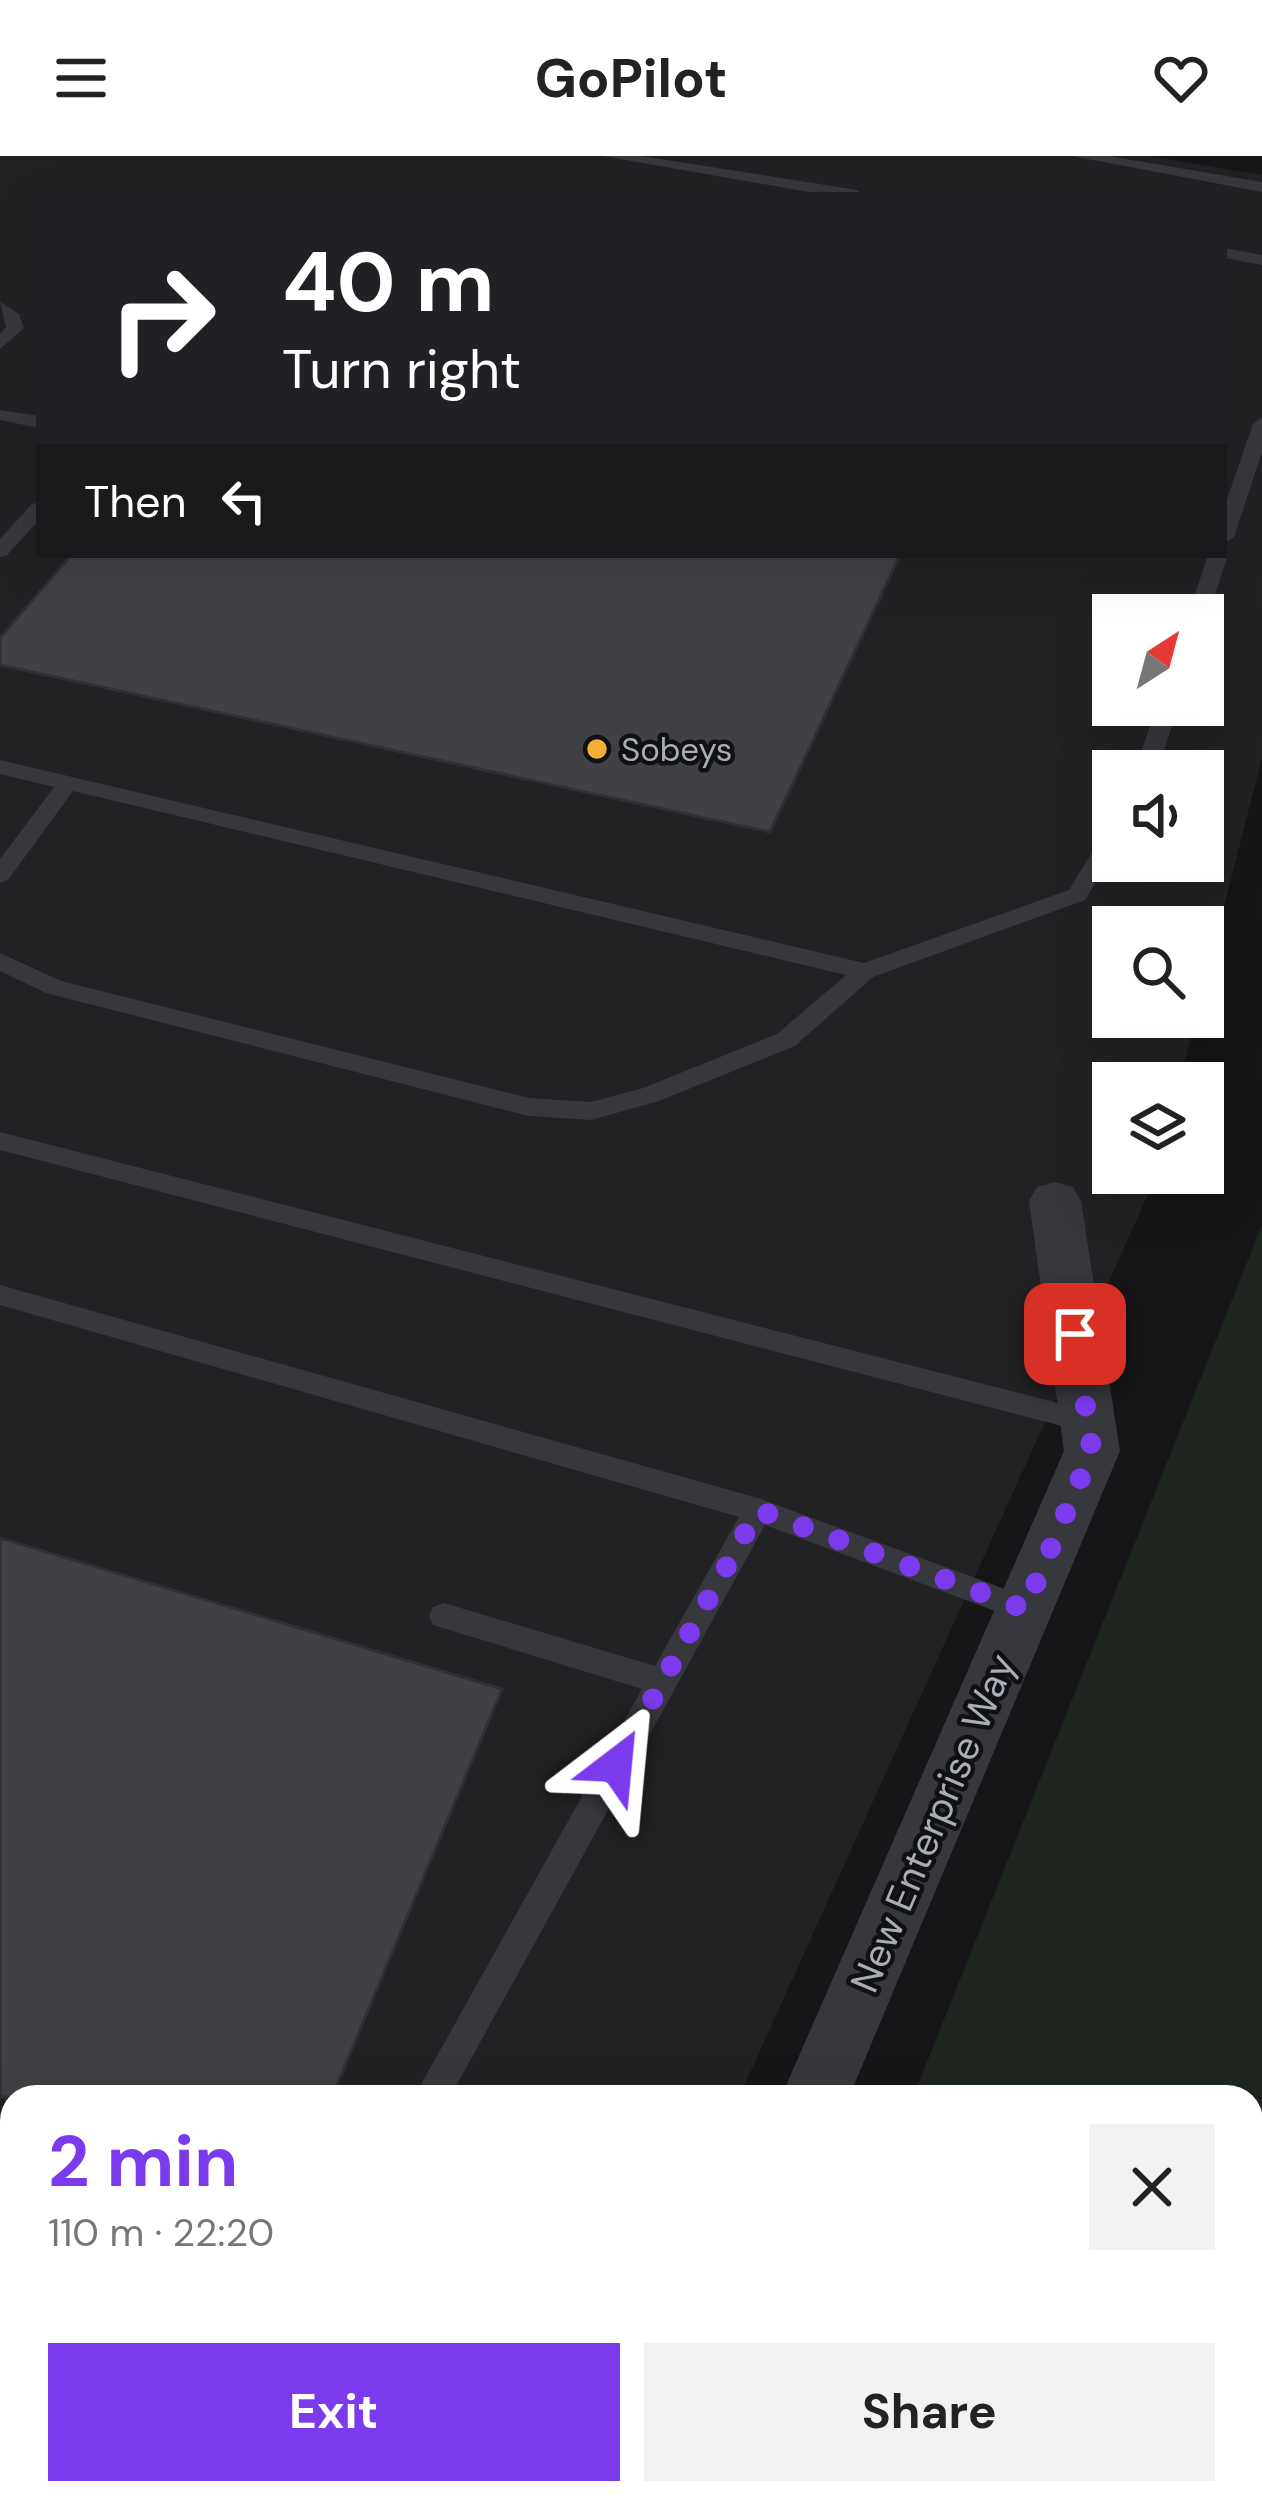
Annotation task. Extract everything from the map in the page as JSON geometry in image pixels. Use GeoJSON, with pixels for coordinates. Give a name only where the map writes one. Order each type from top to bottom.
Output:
{"type":"FeatureCollection","features":[{"type":"Feature","properties":{"kind":"street","name":"New Enterprise Way"},"geometry":{"type":"LineString","coordinates":[[820,2085],[1092,1451],[1055,1201]]}},
{"type":"Feature","properties":{"kind":"lane"},"geometry":{"type":"LineString","coordinates":[[611,156],[837,192]]}},
{"type":"Feature","properties":{"kind":"lane"},"geometry":{"type":"LineString","coordinates":[[1081,156],[1262,187]]}},
{"type":"Feature","properties":{"kind":"lane"},"geometry":{"type":"LineString","coordinates":[[1227,254],[1262,260]]}},
{"type":"Feature","properties":{"kind":"lane"},"geometry":{"type":"LineString","coordinates":[[4,310],[36,311]]}},
{"type":"Feature","properties":{"kind":"lane"},"geometry":{"type":"LineString","coordinates":[[0,344],[15,328],[4,310]]}},
{"type":"Feature","properties":{"kind":"lane"},"geometry":{"type":"LineString","coordinates":[[0,415],[36,421]]}},
{"type":"Feature","properties":{"kind":"lane"},"geometry":{"type":"LineString","coordinates":[[1227,528],[1262,424]]}},
{"type":"Feature","properties":{"kind":"lane"},"geometry":{"type":"LineString","coordinates":[[0,551],[36,511]]}},
{"type":"Feature","properties":{"kind":"lane"},"geometry":{"type":"LineString","coordinates":[[1205,594],[1217,558]]}},
{"type":"Feature","properties":{"kind":"lane"},"geometry":{"type":"LineString","coordinates":[[0,767],[865,971]]}},
{"type":"Feature","properties":{"kind":"lane"},"geometry":{"type":"LineString","coordinates":[[0,875],[68,783]]}},
{"type":"Feature","properties":{"kind":"lane"},"geometry":{"type":"LineString","coordinates":[[0,961],[54,987],[530,1107],[591,1111],[650,1095],[786,1040],[865,971],[1077,895],[1092,870]]}},
{"type":"Feature","properties":{"kind":"lane"},"geometry":{"type":"LineString","coordinates":[[0,1141],[1088,1422]]}},
{"type":"Feature","properties":{"kind":"lane"},"geometry":{"type":"LineString","coordinates":[[0,1295],[758,1510],[1025,1609]]}},
{"type":"Feature","properties":{"kind":"lane"},"geometry":{"type":"LineString","coordinates":[[438,2085],[758,1510]]}},
{"type":"Feature","properties":{"kind":"lane"},"geometry":{"type":"LineString","coordinates":[[444,1616],[662,1682]]}},
{"type":"Feature","properties":{"kind":"shaded area"},"geometry":{"type":"Polygon","coordinates":[[[0,156],[1149,156],[1262,175],[1262,758],[1224,906],[1092,906],[1092,1038],[1191,1038],[1184,1062],[1092,1062],[1092,1194],[1148,1194],[744,2085],[0,2085],[0,156]]]}},
{"type":"Feature","properties":{"kind":"shaded area"},"geometry":{"type":"Polygon","coordinates":[[[1262,1225],[1262,2085],[918,2085],[1262,1225]]]}},
{"type":"Feature","properties":{"kind":"building","name":"Sobeys"},"geometry":{"type":"Polygon","coordinates":[[[68,558],[899,558],[770,832],[0,665],[0,638],[68,558]]]}},
{"type":"Feature","properties":{"kind":"building"},"geometry":{"type":"Polygon","coordinates":[[[0,1538],[502,1689],[337,2085],[0,2085],[0,1538]]]}},
{"type":"Feature","properties":{"kind":"place","name":"Sobeys"},"geometry":{"type":"Point","coordinates":[597,749]}},
{"type":"Feature","properties":{"kind":"route"},"geometry":{"type":"LineString","coordinates":[[616,1765],[758,1510],[1025,1609],[1092,1451],[1075,1334]]}}]}
